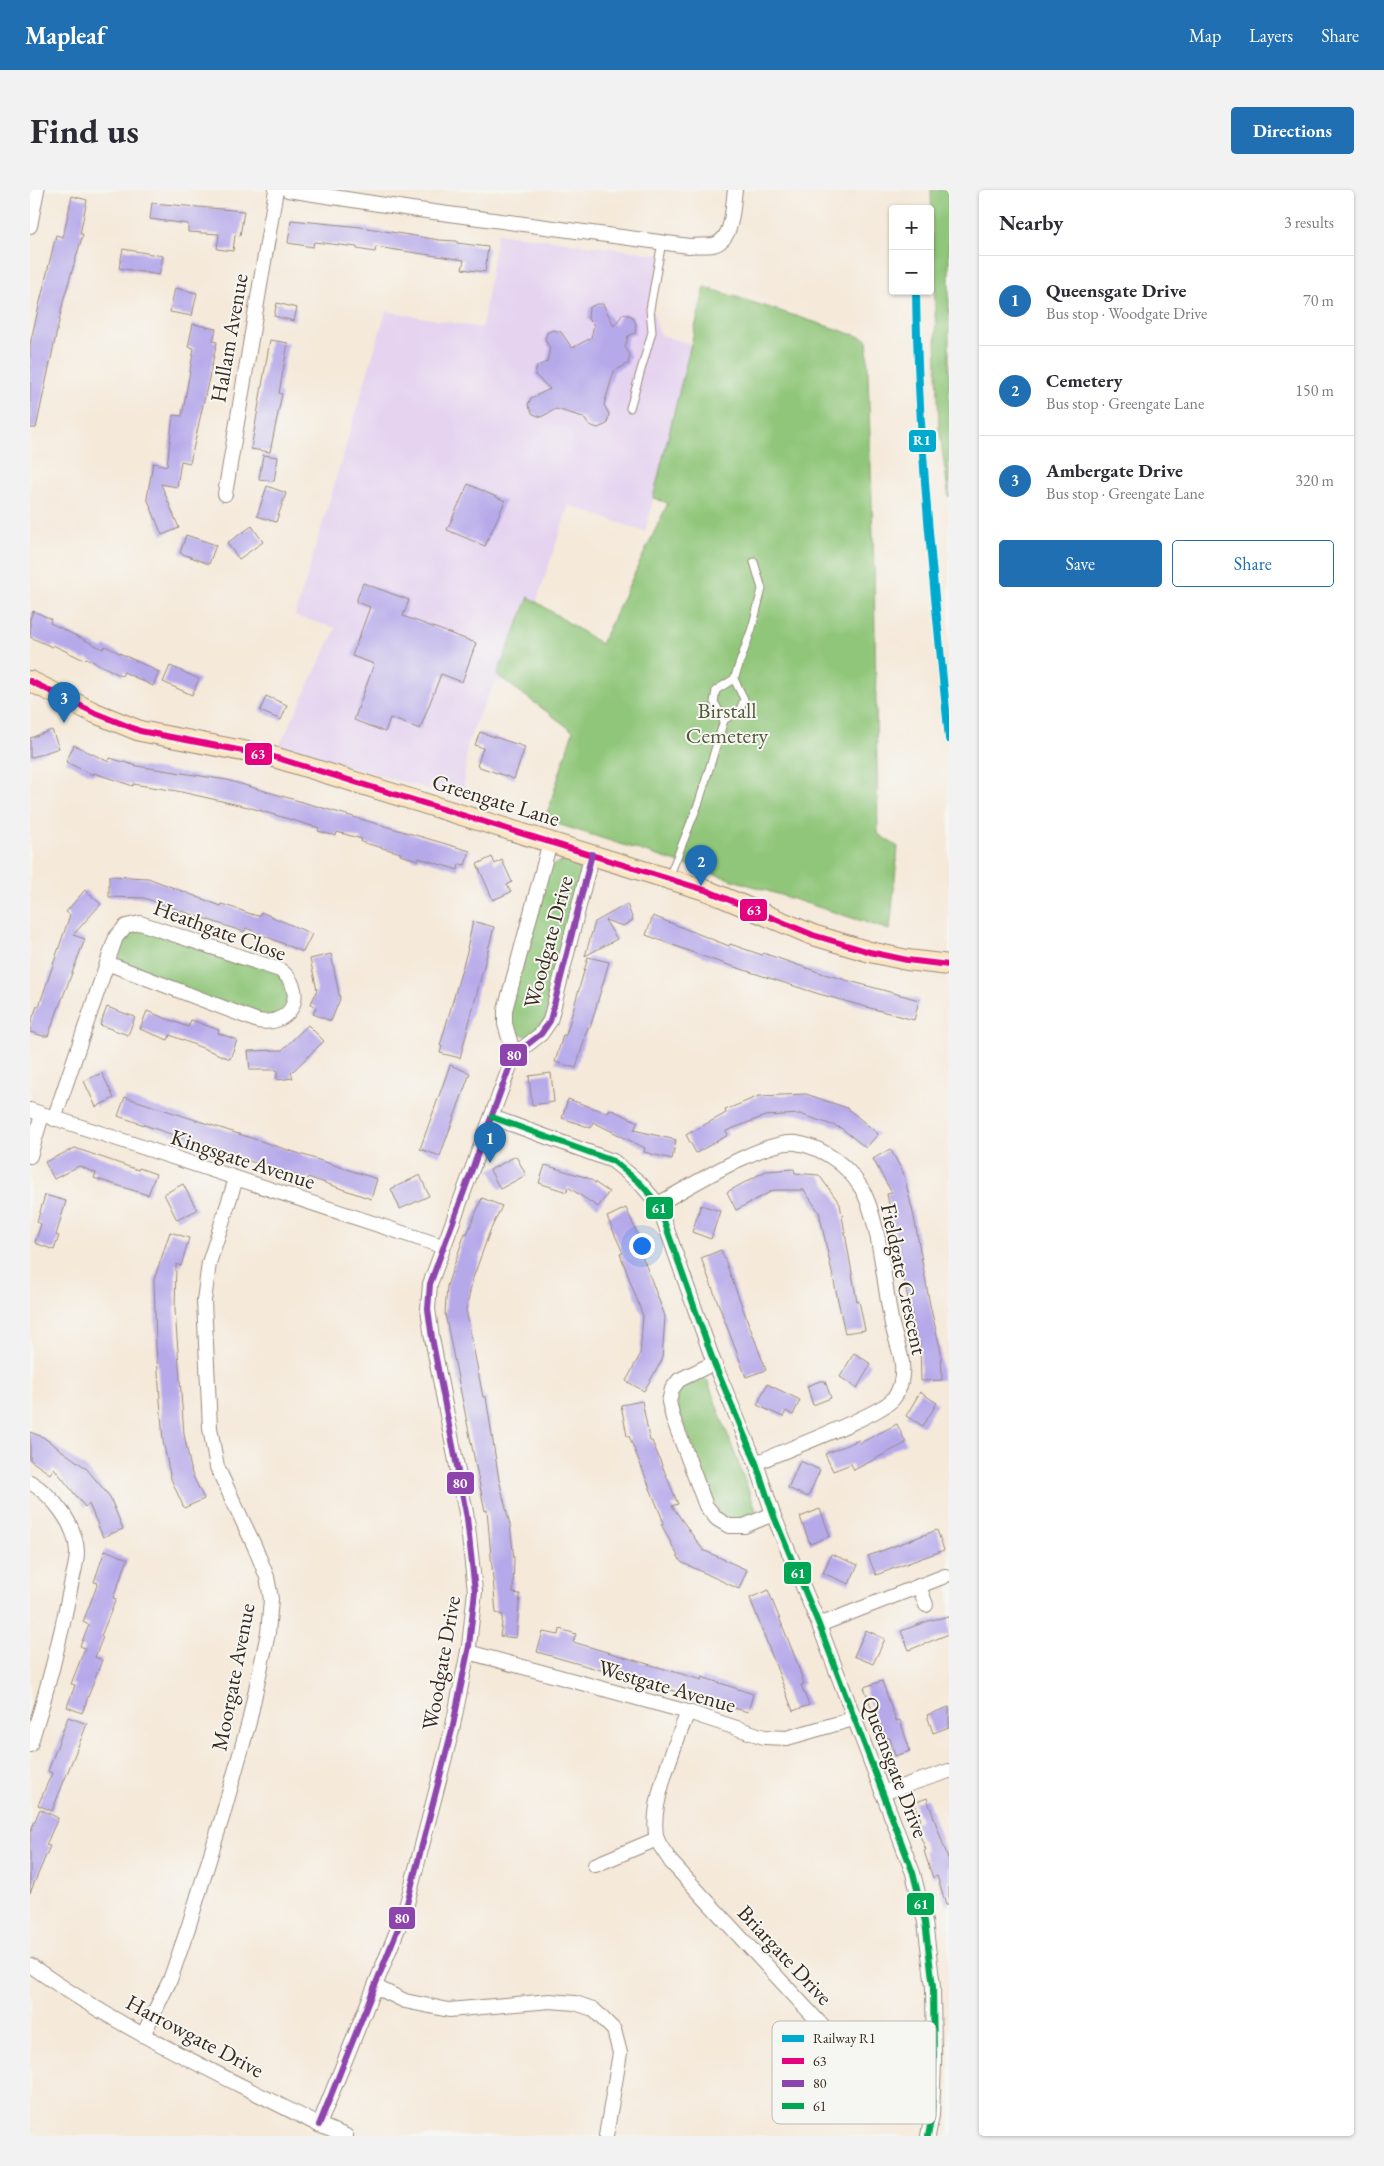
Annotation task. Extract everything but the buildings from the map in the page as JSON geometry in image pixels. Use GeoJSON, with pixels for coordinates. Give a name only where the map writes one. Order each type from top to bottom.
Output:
{"type":"FeatureCollection","features":[{"type":"Feature","properties":{"kind":"street"},"geometry":{"type":"LineString","coordinates":[[30,226],[37,190]]}},
{"type":"Feature","properties":{"kind":"street","name":"Hallam Avenue"},"geometry":{"type":"LineString","coordinates":[[225,494],[276,190]]}},
{"type":"Feature","properties":{"kind":"street"},"geometry":{"type":"LineString","coordinates":[[288,190],[689,246],[714,244],[724,238],[729,228],[735,190]]}},
{"type":"Feature","properties":{"kind":"street","name":"Greengate Lane"},"geometry":{"type":"LineString","coordinates":[[30,681],[95,713],[140,731],[274,758],[708,891],[814,935],[870,952],[944,965]]}},
{"type":"Feature","properties":{"kind":"street","name":"Woodgate Drive"},"geometry":{"type":"LineString","coordinates":[[514,1055],[505,1024],[505,1010],[550,842]]}},
{"type":"Feature","properties":{"kind":"street","name":"Woodgate Drive"},"geometry":{"type":"LineString","coordinates":[[319,2125],[405,1911],[452,1730],[468,1652],[475,1591],[467,1518],[428,1309],[430,1284],[442,1246],[514,1055],[541,1034],[550,1021],[592,854]]}},
{"type":"Feature","properties":{"kind":"street","name":"Heathgate Close"},"geometry":{"type":"LineString","coordinates":[[30,1156],[42,1115],[119,931],[132,923],[140,923],[280,970],[290,979],[293,985],[294,1001],[291,1010],[279,1020],[258,1021],[107,963]]}},
{"type":"Feature","properties":{"kind":"street","name":"Kingsgate Avenue"},"geometry":{"type":"LineString","coordinates":[[42,1115],[442,1246]]}},
{"type":"Feature","properties":{"kind":"street","name":"Queensgate Drive"},"geometry":{"type":"LineString","coordinates":[[492,1117],[613,1161],[640,1182],[658,1204],[714,1363],[756,1463],[773,1514],[819,1625],[853,1719],[913,1872],[925,1922],[933,1987],[933,2021]]}},
{"type":"Feature","properties":{"kind":"street","name":"Fieldgate Crescent"},"geometry":{"type":"LineString","coordinates":[[658,1204],[769,1146],[795,1143],[822,1151],[838,1160],[861,1187],[869,1207],[882,1259],[891,1319],[902,1363],[901,1382],[893,1400],[872,1413],[756,1463]]}},
{"type":"Feature","properties":{"kind":"street","name":"Moorgate Avenue"},"geometry":{"type":"LineString","coordinates":[[143,2035],[170,1980],[188,1928],[249,1722],[268,1633],[271,1599],[267,1577],[217,1467],[210,1428],[204,1302],[205,1282],[236,1179]]}},
{"type":"Feature","properties":{"kind":"street"},"geometry":{"type":"LineString","coordinates":[[714,1363],[679,1380],[672,1389],[669,1402],[673,1418],[706,1506],[716,1519],[729,1526],[744,1526],[773,1514]]}},
{"type":"Feature","properties":{"kind":"street"},"geometry":{"type":"LineString","coordinates":[[30,1482],[54,1502],[65,1516],[73,1533],[77,1553],[67,1605],[32,1730],[30,1745]]}},
{"type":"Feature","properties":{"kind":"street"},"geometry":{"type":"LineString","coordinates":[[819,1625],[945,1576]]}},
{"type":"Feature","properties":{"kind":"street"},"geometry":{"type":"LineString","coordinates":[[919,1586],[926,1605]]}},
{"type":"Feature","properties":{"kind":"street","name":"Westgate Avenue"},"geometry":{"type":"LineString","coordinates":[[468,1652],[688,1712],[764,1737],[788,1738],[853,1719]]}},
{"type":"Feature","properties":{"kind":"street","name":"Briargate Drive"},"geometry":{"type":"LineString","coordinates":[[688,1712],[669,1759],[655,1816],[657,1839],[671,1862],[818,2021]]}},
{"type":"Feature","properties":{"kind":"street"},"geometry":{"type":"LineString","coordinates":[[882,1793],[949,1771]]}},
{"type":"Feature","properties":{"kind":"street"},"geometry":{"type":"LineString","coordinates":[[594,1865],[657,1839]]}},
{"type":"Feature","properties":{"kind":"street","name":"Harrowgate Drive"},"geometry":{"type":"LineString","coordinates":[[30,1965],[60,1987],[143,2035],[319,2125],[346,2136]]}},
{"type":"Feature","properties":{"kind":"street"},"geometry":{"type":"LineString","coordinates":[[376,1987],[405,2001],[449,2010],[550,2001],[575,2003],[593,2009],[614,2030],[620,2053],[606,2136]]}},
{"type":"Feature","properties":{"kind":"lane"},"geometry":{"type":"LineString","coordinates":[[630,408],[652,332],[650,309],[662,242]]}},
{"type":"Feature","properties":{"kind":"lane"},"geometry":{"type":"LineString","coordinates":[[724,720],[714,702],[716,690],[734,679],[752,628],[762,589],[754,562]]}},
{"type":"Feature","properties":{"kind":"lane"},"geometry":{"type":"LineString","coordinates":[[668,879],[699,802],[724,720],[740,710],[744,699],[734,679]]}},
{"type":"Feature","properties":{"kind":"shaded area"},"geometry":{"type":"Polygon","coordinates":[[[497,233],[662,255],[652,307],[660,335],[691,344],[645,532],[569,505],[510,680],[496,681],[478,716],[467,746],[463,799],[279,747],[336,628],[295,616],[386,311],[482,328],[497,233]]]}},
{"type":"Feature","properties":{"kind":"green space"},"geometry":{"type":"Polygon","coordinates":[[[931,190],[949,190],[949,497],[939,428],[934,279],[934,205],[932,205],[931,190]]]}},
{"type":"Feature","properties":{"kind":"green space","name":"Birstall Cemetery"},"geometry":{"type":"Polygon","coordinates":[[[705,287],[867,339],[874,570],[878,834],[898,847],[890,930],[545,820],[573,731],[497,675],[529,597],[601,644],[668,503],[653,498],[705,287]]]}},
{"type":"Feature","properties":{"kind":"green space"},"geometry":{"type":"Polygon","coordinates":[[[565,861],[579,867],[583,879],[544,1021],[531,1036],[520,1034],[516,1032],[512,1025],[511,1009],[547,870],[555,864],[565,861]]]}},
{"type":"Feature","properties":{"kind":"green space"},"geometry":{"type":"Polygon","coordinates":[[[126,926],[280,970],[294,1001],[268,1022],[107,963],[126,926]]]}},
{"type":"Feature","properties":{"kind":"green space"},"geometry":{"type":"Polygon","coordinates":[[[699,1377],[707,1380],[756,1510],[748,1519],[729,1520],[719,1513],[678,1409],[677,1397],[679,1388],[699,1377]]]}},
{"type":"Feature","properties":{"kind":"rail line","name":"R1"},"geometry":{"type":"LineString","coordinates":[[916,295],[923,459],[949,739]]}},
{"type":"Feature","properties":{"kind":"transit line","name":"63"},"geometry":{"type":"LineString","coordinates":[[30,681],[95,713],[140,731],[274,757],[708,891],[813,935],[870,952],[907,960],[949,965]]}},
{"type":"Feature","properties":{"kind":"transit line","name":"80"},"geometry":{"type":"LineString","coordinates":[[319,2125],[405,1911],[452,1730],[469,1646],[475,1591],[467,1518],[432,1338],[428,1309],[430,1284],[514,1055],[541,1034],[550,1021],[592,854]]}},
{"type":"Feature","properties":{"kind":"transit line","name":"61"},"geometry":{"type":"LineString","coordinates":[[492,1117],[613,1161],[640,1183],[658,1204],[714,1363],[756,1463],[773,1514],[819,1625],[913,1873],[925,1922],[933,1987],[933,2021]]}},
{"type":"Feature","properties":{"kind":"transit line","name":"61"},"geometry":{"type":"LineString","coordinates":[[928,2136],[930,2124]]}},
{"type":"Feature","properties":{"kind":"place","name":"Ambergate Drive"},"geometry":{"type":"Point","coordinates":[64,723]}},
{"type":"Feature","properties":{"kind":"place","name":"Cemetery"},"geometry":{"type":"Point","coordinates":[701,886]}},
{"type":"Feature","properties":{"kind":"place","name":"Queensgate Drive"},"geometry":{"type":"Point","coordinates":[490,1163]}}]}
